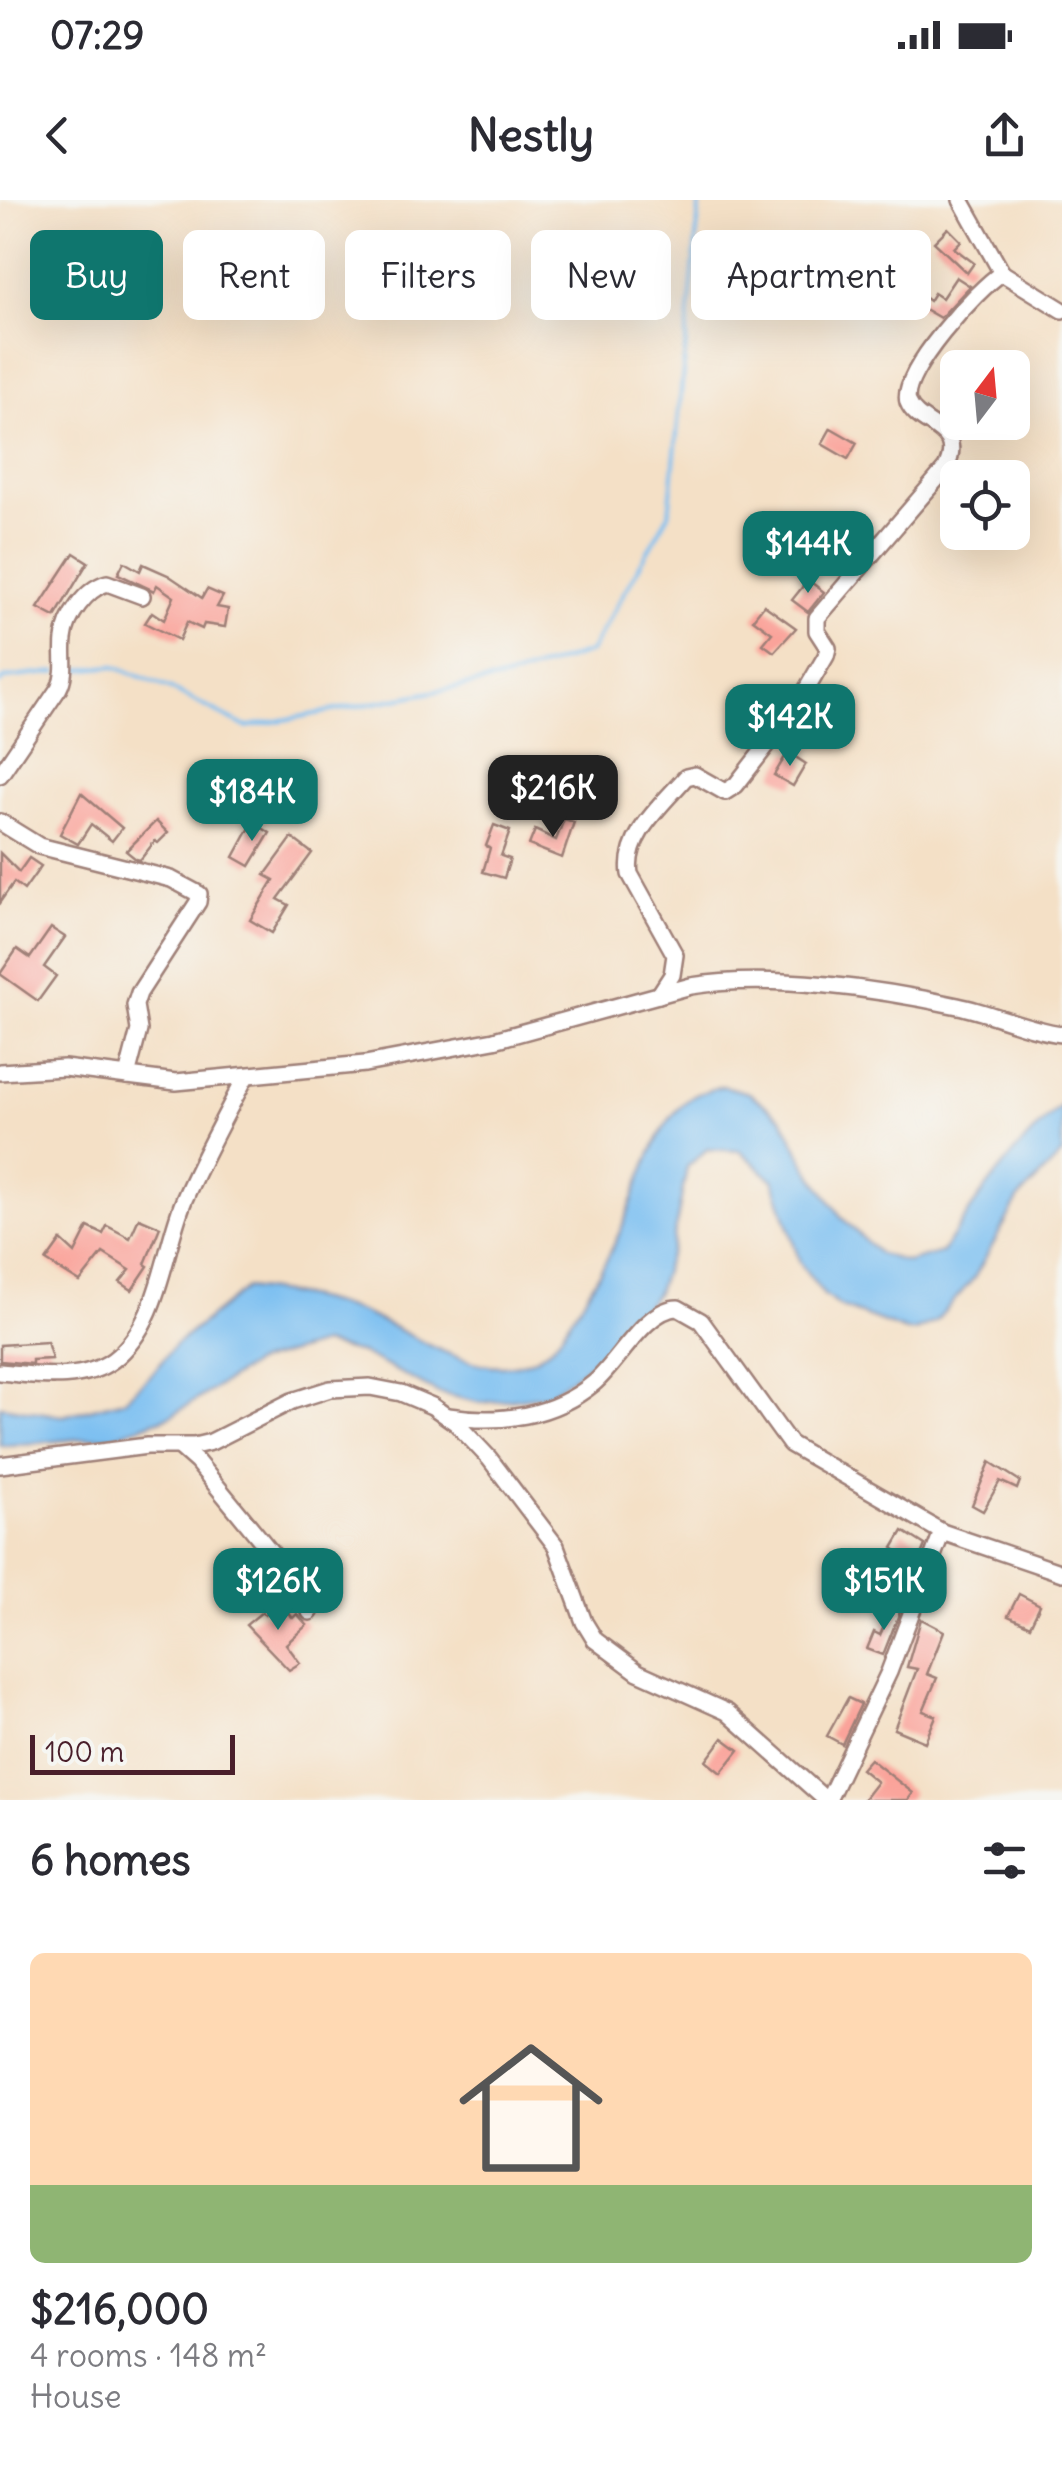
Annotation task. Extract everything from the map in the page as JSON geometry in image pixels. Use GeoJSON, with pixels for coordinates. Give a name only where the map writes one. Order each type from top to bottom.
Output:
{"type":"FeatureCollection","features":[{"type":"Feature","properties":{"kind":"street"},"geometry":{"type":"LineString","coordinates":[[961,200],[1002,273],[1062,310]]}},
{"type":"Feature","properties":{"kind":"street"},"geometry":{"type":"LineString","coordinates":[[691,986],[630,874],[632,846],[688,775],[724,792],[736,786],[795,709],[828,652],[816,626],[817,618],[950,460],[952,450],[946,437],[909,403],[907,393],[912,375],[969,303],[1002,273]]}},
{"type":"Feature","properties":{"kind":"street"},"geometry":{"type":"LineString","coordinates":[[0,775],[59,688],[64,676],[64,633],[87,596],[107,582],[142,596]]}},
{"type":"Feature","properties":{"kind":"street"},"geometry":{"type":"LineString","coordinates":[[0,822],[39,846],[172,879],[199,894],[198,902],[139,993],[135,1005],[139,1030],[127,1076]]}},
{"type":"Feature","properties":{"kind":"street"},"geometry":{"type":"LineString","coordinates":[[659,995],[675,968],[674,955]]}},
{"type":"Feature","properties":{"kind":"street"},"geometry":{"type":"LineString","coordinates":[[0,1072],[64,1068],[176,1082],[425,1054],[494,1040],[691,986],[747,980],[894,994],[962,1006],[1062,1034]]}},
{"type":"Feature","properties":{"kind":"street"},"geometry":{"type":"LineString","coordinates":[[0,1372],[58,1375],[93,1370],[112,1360],[130,1340],[148,1313],[193,1179],[246,1076]]}},
{"type":"Feature","properties":{"kind":"street"},"geometry":{"type":"LineString","coordinates":[[446,1416],[498,1419],[546,1410],[570,1400],[596,1381],[658,1312],[678,1308],[701,1320],[790,1444],[942,1532],[1062,1574]]}},
{"type":"Feature","properties":{"kind":"street"},"geometry":{"type":"LineString","coordinates":[[0,1465],[211,1442],[292,1401],[330,1389],[370,1387],[400,1393],[446,1416],[489,1458],[556,1546],[584,1622],[595,1640],[638,1672],[727,1712],[827,1800],[889,1672],[942,1532]]}},
{"type":"Feature","properties":{"kind":"street"},"geometry":{"type":"LineString","coordinates":[[180,1447],[198,1462],[302,1590],[310,1612]]}},
{"type":"Feature","properties":{"kind":"water"},"geometry":{"type":"Polygon","coordinates":[[[723,1086],[749,1093],[782,1118],[807,1167],[842,1218],[879,1254],[907,1262],[942,1252],[1012,1156],[1062,1105],[1062,1154],[1019,1198],[974,1278],[935,1322],[915,1331],[841,1307],[824,1295],[800,1263],[774,1181],[741,1151],[707,1149],[687,1167],[672,1247],[657,1292],[610,1350],[547,1395],[481,1403],[439,1393],[361,1353],[322,1344],[255,1363],[172,1415],[115,1436],[0,1446],[0,1406],[63,1416],[124,1400],[175,1345],[246,1288],[343,1306],[481,1364],[506,1366],[531,1360],[556,1342],[594,1284],[619,1234],[651,1152],[670,1119],[694,1096],[723,1086]]]}},
{"type":"Feature","properties":{"kind":"building"},"geometry":{"type":"Polygon","coordinates":[[[948,228],[961,241],[954,248],[974,263],[967,273],[934,242],[948,228]]]}},
{"type":"Feature","properties":{"kind":"building"},"geometry":{"type":"Polygon","coordinates":[[[956,277],[970,286],[940,318],[931,313],[931,298],[934,293],[942,298],[956,277]]]}},
{"type":"Feature","properties":{"kind":"building"},"geometry":{"type":"Polygon","coordinates":[[[831,428],[857,443],[848,459],[822,444],[831,428]]]}},
{"type":"Feature","properties":{"kind":"building"},"geometry":{"type":"Polygon","coordinates":[[[74,553],[88,562],[55,617],[38,608],[74,553]]]}},
{"type":"Feature","properties":{"kind":"building"},"geometry":{"type":"Polygon","coordinates":[[[124,562],[140,571],[143,564],[168,575],[202,598],[207,589],[223,596],[217,607],[228,609],[225,627],[204,624],[202,629],[187,622],[179,640],[145,623],[152,612],[164,620],[174,597],[157,585],[154,591],[118,574],[124,562]]]}},
{"type":"Feature","properties":{"kind":"building"},"geometry":{"type":"Polygon","coordinates":[[[808,580],[824,592],[808,612],[792,600],[808,580]]]}},
{"type":"Feature","properties":{"kind":"building"},"geometry":{"type":"Polygon","coordinates":[[[764,605],[796,628],[774,652],[763,644],[772,633],[753,619],[764,605]]]}},
{"type":"Feature","properties":{"kind":"building"},"geometry":{"type":"Polygon","coordinates":[[[824,698],[846,716],[836,729],[829,723],[824,728],[812,719],[824,698]]]}},
{"type":"Feature","properties":{"kind":"building"},"geometry":{"type":"Polygon","coordinates":[[[788,752],[806,764],[793,786],[774,775],[788,752]]]}},
{"type":"Feature","properties":{"kind":"building"},"geometry":{"type":"Polygon","coordinates":[[[81,793],[122,828],[112,841],[91,824],[78,844],[60,834],[81,793]]]}},
{"type":"Feature","properties":{"kind":"building"},"geometry":{"type":"Polygon","coordinates":[[[564,819],[574,822],[562,858],[529,845],[535,830],[556,840],[564,819]]]}},
{"type":"Feature","properties":{"kind":"building"},"geometry":{"type":"Polygon","coordinates":[[[156,821],[168,833],[158,843],[155,841],[140,860],[136,859],[126,851],[156,821]]]}},
{"type":"Feature","properties":{"kind":"building"},"geometry":{"type":"Polygon","coordinates":[[[253,822],[270,833],[250,866],[234,857],[253,822]]]}},
{"type":"Feature","properties":{"kind":"building"},"geometry":{"type":"Polygon","coordinates":[[[494,825],[510,831],[501,856],[510,859],[504,878],[483,872],[490,848],[486,846],[494,825]]]}},
{"type":"Feature","properties":{"kind":"building"},"geometry":{"type":"Polygon","coordinates":[[[292,838],[312,853],[278,899],[289,905],[272,933],[250,920],[274,880],[265,875],[292,838]]]}},
{"type":"Feature","properties":{"kind":"building"},"geometry":{"type":"Polygon","coordinates":[[[0,853],[19,872],[29,858],[41,866],[24,890],[14,882],[0,902],[0,853]]]}},
{"type":"Feature","properties":{"kind":"building"},"geometry":{"type":"Polygon","coordinates":[[[51,928],[65,937],[44,967],[56,976],[38,1001],[0,974],[17,949],[30,958],[51,928]]]}},
{"type":"Feature","properties":{"kind":"building"},"geometry":{"type":"Polygon","coordinates":[[[139,1218],[160,1227],[145,1264],[148,1266],[132,1290],[120,1282],[130,1270],[103,1253],[80,1282],[46,1261],[61,1240],[75,1253],[88,1227],[103,1234],[107,1226],[130,1238],[139,1218]]]}},
{"type":"Feature","properties":{"kind":"building"},"geometry":{"type":"Polygon","coordinates":[[[47,1342],[52,1359],[32,1360],[32,1364],[0,1361],[0,1345],[47,1342]]]}},
{"type":"Feature","properties":{"kind":"building"},"geometry":{"type":"Polygon","coordinates":[[[990,1462],[1020,1481],[1017,1489],[1000,1481],[983,1511],[972,1505],[990,1462]]]}},
{"type":"Feature","properties":{"kind":"building"},"geometry":{"type":"Polygon","coordinates":[[[903,1531],[925,1545],[902,1601],[890,1594],[898,1581],[889,1577],[900,1553],[893,1548],[903,1531]]]}},
{"type":"Feature","properties":{"kind":"building"},"geometry":{"type":"Polygon","coordinates":[[[1019,1594],[1040,1605],[1030,1626],[1008,1616],[1019,1594]]]}},
{"type":"Feature","properties":{"kind":"building"},"geometry":{"type":"Polygon","coordinates":[[[278,1603],[307,1625],[286,1644],[300,1663],[289,1670],[246,1625],[278,1603]]]}},
{"type":"Feature","properties":{"kind":"building"},"geometry":{"type":"Polygon","coordinates":[[[893,1606],[901,1609],[883,1655],[867,1649],[874,1632],[880,1635],[893,1606]]]}},
{"type":"Feature","properties":{"kind":"building"},"geometry":{"type":"Polygon","coordinates":[[[921,1619],[944,1631],[927,1674],[937,1678],[923,1711],[936,1716],[925,1742],[894,1729],[917,1669],[907,1667],[921,1619]]]}},
{"type":"Feature","properties":{"kind":"building"},"geometry":{"type":"Polygon","coordinates":[[[848,1698],[861,1704],[842,1744],[827,1736],[848,1698]]]}},
{"type":"Feature","properties":{"kind":"building"},"geometry":{"type":"Polygon","coordinates":[[[723,1738],[739,1750],[721,1773],[706,1761],[723,1738]]]}},
{"type":"Feature","properties":{"kind":"building"},"geometry":{"type":"Polygon","coordinates":[[[870,1759],[913,1793],[908,1800],[863,1800],[877,1782],[861,1769],[870,1759]]]}},
{"type":"Feature","properties":{"kind":"waterway"},"geometry":{"type":"LineString","coordinates":[[67,671],[113,666],[169,688],[246,727],[507,678],[590,652],[669,514],[700,200]]}},
{"type":"Feature","properties":{"kind":"waterway"},"geometry":{"type":"LineString","coordinates":[[0,683],[5,678],[57,672]]}}]}
